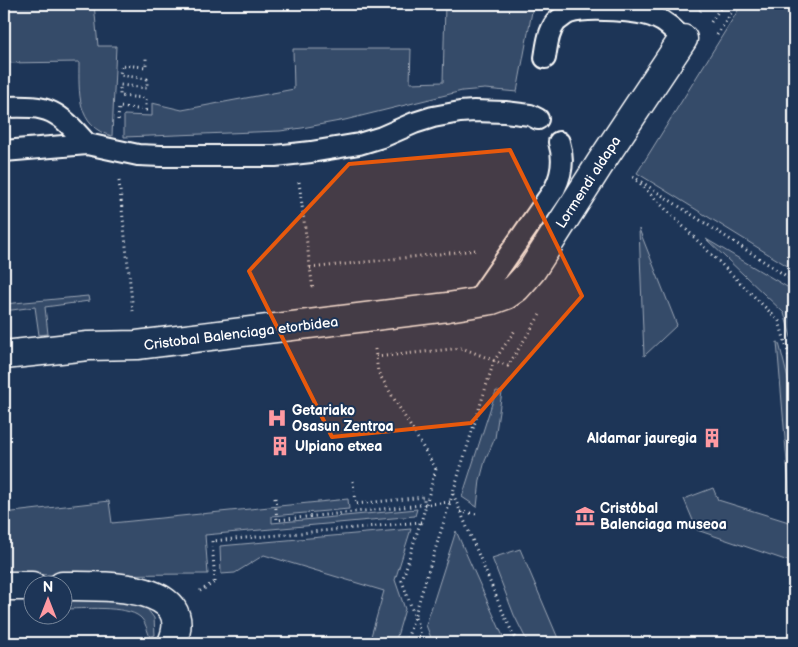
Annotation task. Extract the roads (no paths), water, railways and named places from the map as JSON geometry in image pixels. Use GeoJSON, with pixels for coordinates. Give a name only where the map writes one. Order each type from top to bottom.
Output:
{"type":"FeatureCollection","features":[{"type":"Feature","properties":{"kind":"street","name":"Lormendi aldapa"},"geometry":{"type":"LineString","coordinates":[[476,302],[492,300],[506,294],[516,288],[526,278],[683,39]]}},
{"type":"Feature","properties":{"kind":"street","name":"Cristobal Balenciaga etorbidea"},"geometry":{"type":"LineString","coordinates":[[4,355],[88,346],[137,345],[316,324],[476,302]]}},
{"type":"Feature","properties":{"kind":"street"},"geometry":{"type":"LineString","coordinates":[[4,586],[22,586]]}},
{"type":"Feature","properties":{"kind":"street"},"geometry":{"type":"LineString","coordinates":[[72,586],[130,589],[143,591],[155,596],[171,608],[175,616],[177,624],[172,643]]}},
{"type":"Feature","properties":{"kind":"lane"},"geometry":{"type":"LineString","coordinates":[[545,58],[549,38],[556,22],[564,16],[575,12],[603,10],[647,14],[664,22],[683,39]]}},
{"type":"Feature","properties":{"kind":"lane"},"geometry":{"type":"LineString","coordinates":[[4,107],[46,109],[63,118],[87,144]]}},
{"type":"Feature","properties":{"kind":"lane"},"geometry":{"type":"LineString","coordinates":[[4,151],[87,144],[138,155],[275,156],[359,144],[382,137],[414,123],[460,112],[505,112],[530,115],[538,119]]}},
{"type":"Feature","properties":{"kind":"lane"},"geometry":{"type":"LineString","coordinates":[[476,302],[558,183],[562,162],[560,142]]}},
{"type":"Feature","properties":{"kind":"place","name":"Getariako Osasun Zentroa"},"geometry":{"type":"Point","coordinates":[277,418]}},
{"type":"Feature","properties":{"kind":"place","name":"Aldamar jauregia"},"geometry":{"type":"Point","coordinates":[712,438]}},
{"type":"Feature","properties":{"kind":"place","name":"Ulpiano etxea"},"geometry":{"type":"Point","coordinates":[280,446]}},
{"type":"Feature","properties":{"kind":"place","name":"Cristóbal Balenciaga museoa"},"geometry":{"type":"Point","coordinates":[585,516]}}]}
